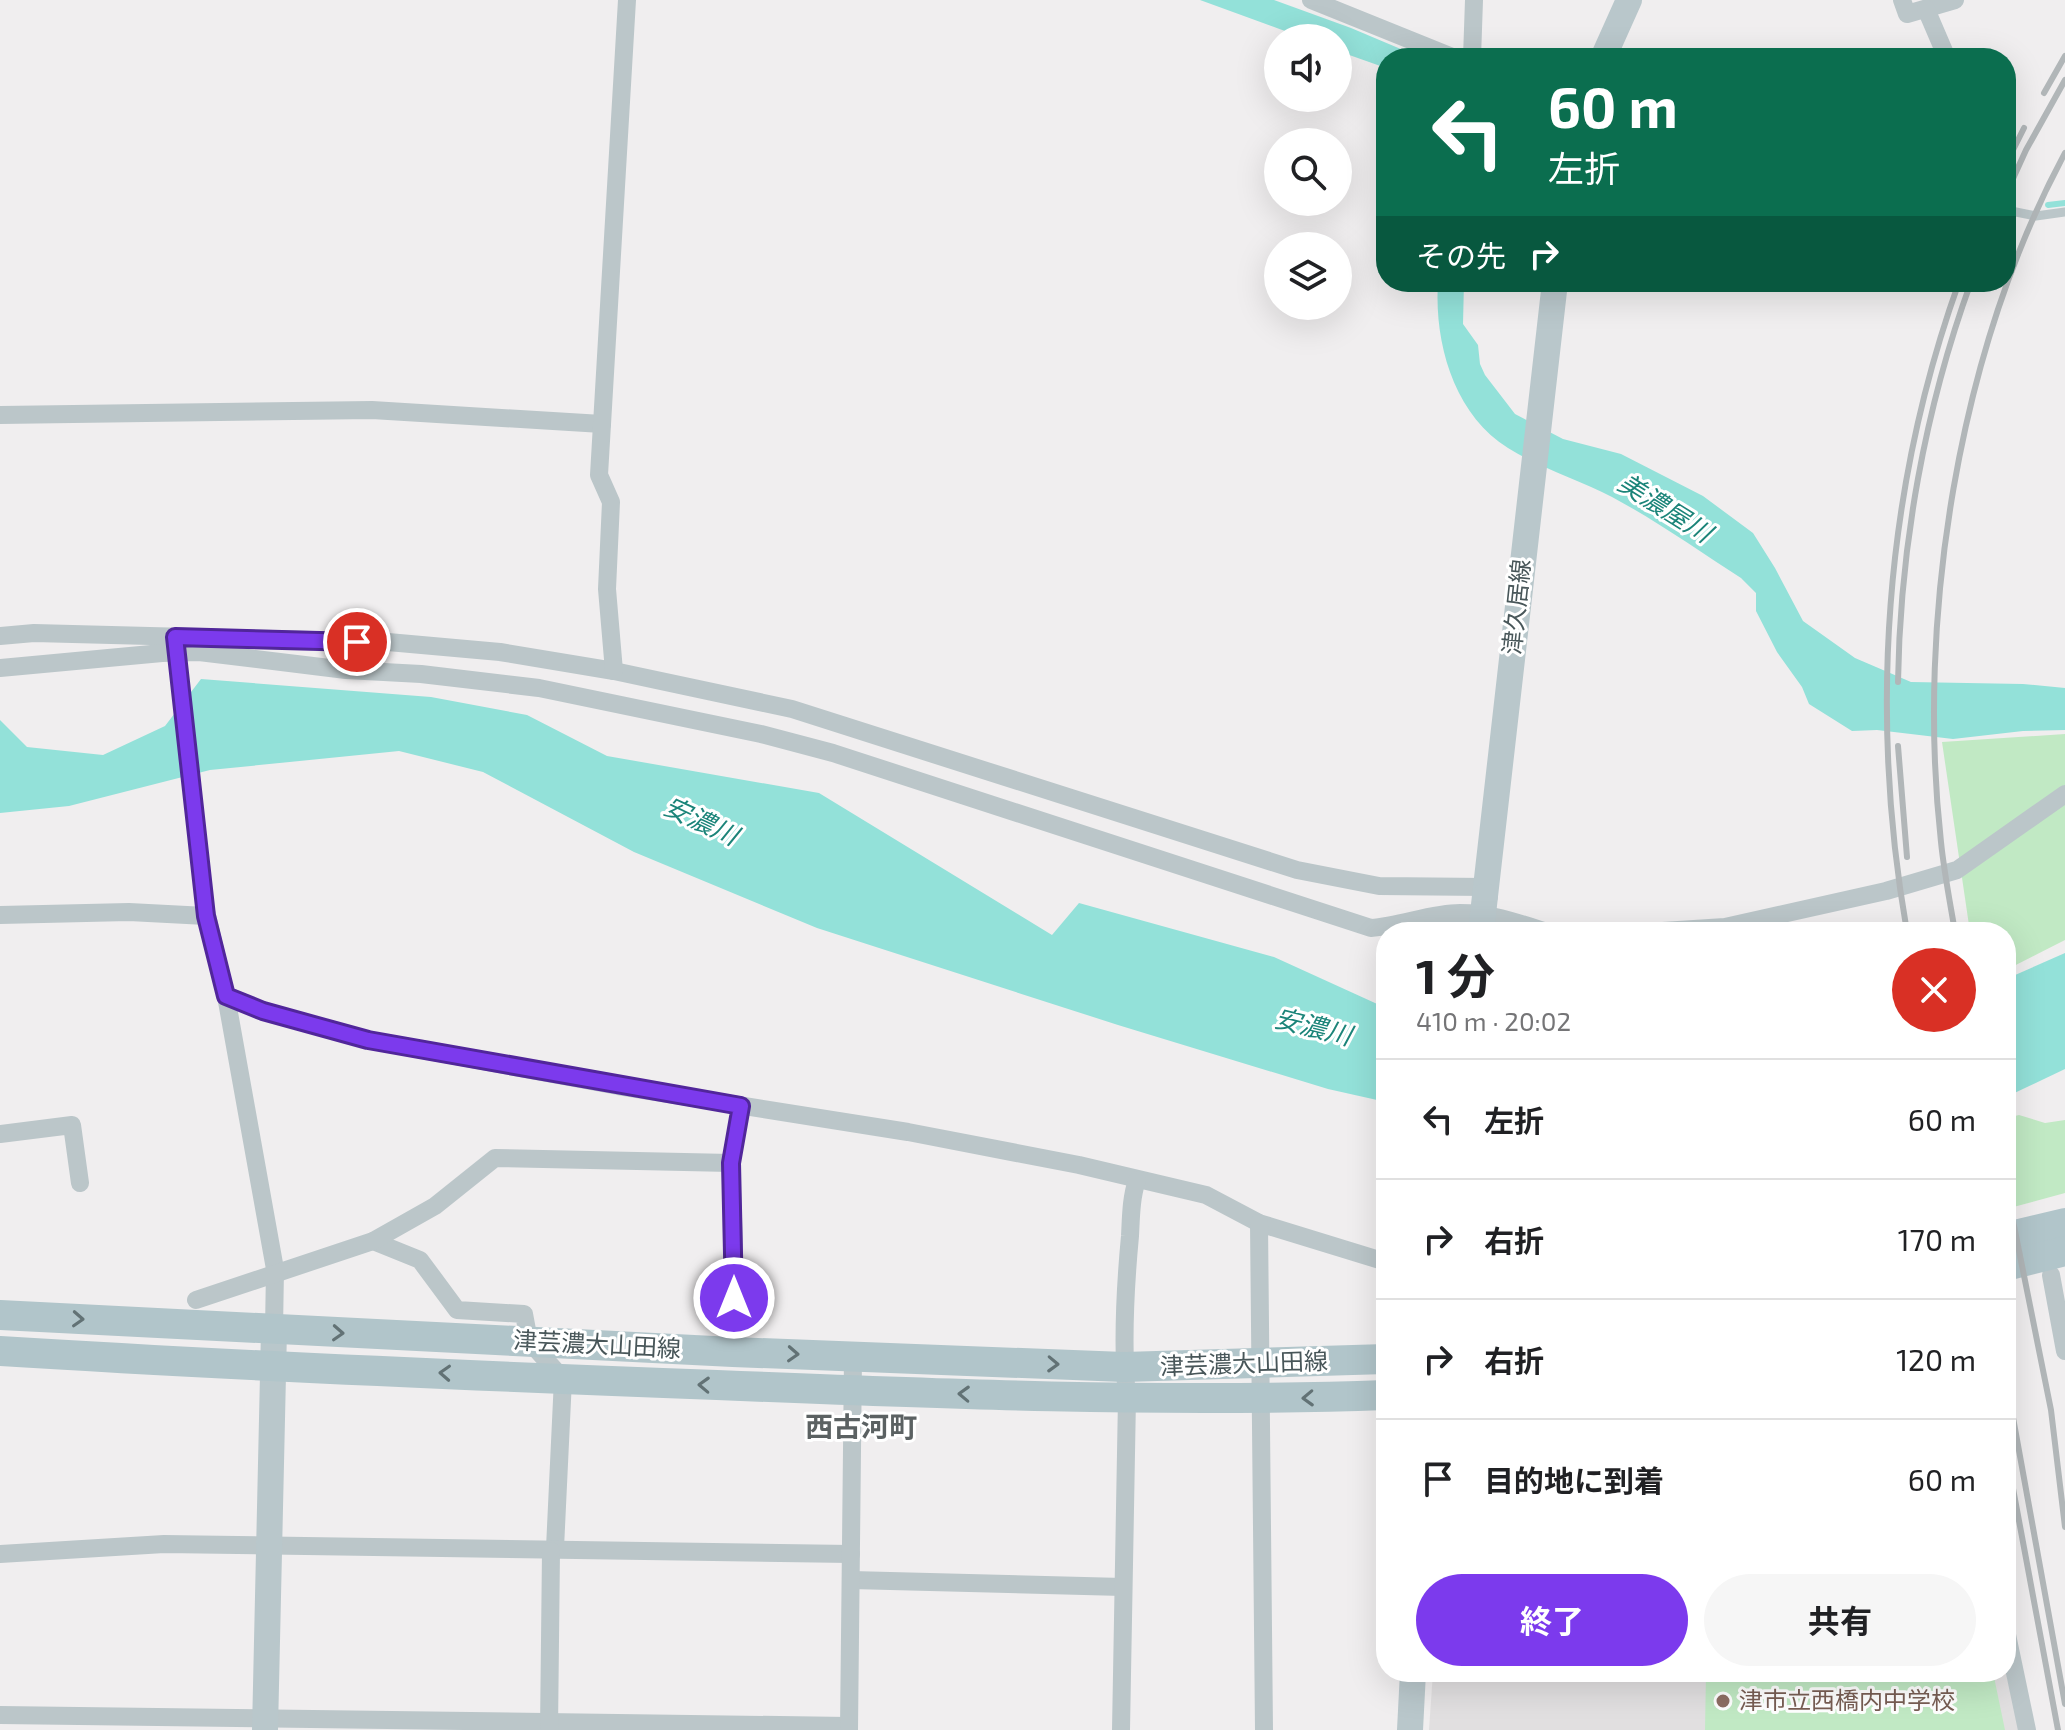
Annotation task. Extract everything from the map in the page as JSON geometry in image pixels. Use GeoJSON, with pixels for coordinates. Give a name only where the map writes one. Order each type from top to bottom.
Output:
{"type":"FeatureCollection","features":[{"type":"Feature","properties":{"kind":"main road"},"geometry":{"type":"LineString","coordinates":[[1606,48],[1622,3]]}},
{"type":"Feature","properties":{"kind":"main road","name":"津久居線"},"geometry":{"type":"LineString","coordinates":[[1482,922],[1554,292]]}},
{"type":"Feature","properties":{"kind":"main road"},"geometry":{"type":"LineString","coordinates":[[2016,1235],[2065,1223]]}},
{"type":"Feature","properties":{"kind":"main road"},"geometry":{"type":"LineString","coordinates":[[2016,1265],[2058,1263]]}},
{"type":"Feature","properties":{"kind":"main road","name":"津芸濃大山田線"},"geometry":{"type":"LineString","coordinates":[[3,1315],[733,1352],[1124,1367],[1376,1359]]}},
{"type":"Feature","properties":{"kind":"main road"},"geometry":{"type":"LineString","coordinates":[[266,1724],[274,1330]]}},
{"type":"Feature","properties":{"kind":"main road","name":"津芸濃大山田線"},"geometry":{"type":"LineString","coordinates":[[1,1354],[853,1391],[1261,1400],[1376,1395]]}},
{"type":"Feature","properties":{"kind":"main road"},"geometry":{"type":"LineString","coordinates":[[1410,1730],[1412,1682]]}},
{"type":"Feature","properties":{"kind":"street"},"geometry":{"type":"LineString","coordinates":[[614,671],[607,589],[611,502],[599,475],[627,0]]}},
{"type":"Feature","properties":{"kind":"street"},"geometry":{"type":"LineString","coordinates":[[1311,0],[1430,48]]}},
{"type":"Feature","properties":{"kind":"street"},"geometry":{"type":"LineString","coordinates":[[1472,48],[1474,0]]}},
{"type":"Feature","properties":{"kind":"street"},"geometry":{"type":"LineString","coordinates":[[1902,0],[1907,14],[1955,0]]}},
{"type":"Feature","properties":{"kind":"street"},"geometry":{"type":"LineString","coordinates":[[1926,9],[1943,48]]}},
{"type":"Feature","properties":{"kind":"street"},"geometry":{"type":"LineString","coordinates":[[0,415],[372,410],[602,424]]}},
{"type":"Feature","properties":{"kind":"street"},"geometry":{"type":"LineString","coordinates":[[0,636],[34,633],[388,642],[500,652],[614,671],[792,709],[1297,870],[1379,886],[1485,892]]}},
{"type":"Feature","properties":{"kind":"street"},"geometry":{"type":"LineString","coordinates":[[175,637],[205,911],[226,996],[275,1274],[274,1330]]}},
{"type":"Feature","properties":{"kind":"street"},"geometry":{"type":"LineString","coordinates":[[0,668],[199,652],[346,670],[421,674],[539,688],[761,734],[833,753],[1376,928]]}},
{"type":"Feature","properties":{"kind":"street"},"geometry":{"type":"LineString","coordinates":[[1747,922],[1886,891],[1957,870],[2065,794]]}},
{"type":"Feature","properties":{"kind":"street"},"geometry":{"type":"LineString","coordinates":[[0,915],[205,911]]}},
{"type":"Feature","properties":{"kind":"street"},"geometry":{"type":"LineString","coordinates":[[1412,922],[1460,913],[1518,922]]}},
{"type":"Feature","properties":{"kind":"street"},"geometry":{"type":"LineString","coordinates":[[226,996],[263,1011],[368,1040],[741,1106],[908,1132],[1079,1165],[1206,1195],[1259,1223],[1376,1259]]}},
{"type":"Feature","properties":{"kind":"street"},"geometry":{"type":"LineString","coordinates":[[733,1352],[731,1163],[741,1106]]}},
{"type":"Feature","properties":{"kind":"street"},"geometry":{"type":"LineString","coordinates":[[0,1134],[72,1125],[80,1183]]}},
{"type":"Feature","properties":{"kind":"street"},"geometry":{"type":"LineString","coordinates":[[196,1300],[373,1241],[435,1206],[495,1158],[731,1163]]}},
{"type":"Feature","properties":{"kind":"street"},"geometry":{"type":"LineString","coordinates":[[1121,1730],[1127,1398],[1124,1367],[1128,1260],[1133,1191],[1137,1180]]}},
{"type":"Feature","properties":{"kind":"street"},"geometry":{"type":"LineString","coordinates":[[1259,1223],[1264,1730]]}},
{"type":"Feature","properties":{"kind":"street"},"geometry":{"type":"LineString","coordinates":[[373,1241],[420,1260],[457,1310],[524,1314],[529,1341],[563,1379],[553,1550],[549,1726]]}},
{"type":"Feature","properties":{"kind":"street"},"geometry":{"type":"LineString","coordinates":[[2058,1263],[2065,1351]]}},
{"type":"Feature","properties":{"kind":"street"},"geometry":{"type":"LineString","coordinates":[[1,1354],[3,1315]]}},
{"type":"Feature","properties":{"kind":"street"},"geometry":{"type":"LineString","coordinates":[[0,1715],[266,1724],[849,1728],[853,1357]]}},
{"type":"Feature","properties":{"kind":"street"},"geometry":{"type":"LineString","coordinates":[[0,1554],[164,1544],[851,1554]]}},
{"type":"Feature","properties":{"kind":"street"},"geometry":{"type":"LineString","coordinates":[[851,1580],[1123,1587]]}},
{"type":"Feature","properties":{"kind":"street"},"geometry":{"type":"LineString","coordinates":[[2016,1678],[2027,1730]]}},
{"type":"Feature","properties":{"kind":"lane"},"geometry":{"type":"LineString","coordinates":[[2016,212],[2036,216],[2065,212]]}},
{"type":"Feature","properties":{"kind":"shaded area","name":"津市立西橋内中学校"},"geometry":{"type":"Polygon","coordinates":[[[1432,1682],[2008,1682],[2020,1730],[1429,1730],[1432,1682]]]}},
{"type":"Feature","properties":{"kind":"green space"},"geometry":{"type":"Polygon","coordinates":[[[2065,734],[2065,940],[2016,965],[2016,922],[1969,922],[1942,742],[2065,734]]]}},
{"type":"Feature","properties":{"kind":"green space"},"geometry":{"type":"Polygon","coordinates":[[[2016,1116],[2045,1123],[2065,1120],[2065,1193],[2016,1206],[2016,1116]]]}},
{"type":"Feature","properties":{"kind":"green space"},"geometry":{"type":"Polygon","coordinates":[[[1706,1682],[1995,1682],[2005,1730],[1705,1730],[1706,1682]]]}},
{"type":"Feature","properties":{"kind":"water"},"geometry":{"type":"Polygon","coordinates":[[[1200,0],[1274,0],[1340,24],[1266,24],[1200,0]]]}},
{"type":"Feature","properties":{"kind":"water"},"geometry":{"type":"Polygon","coordinates":[[[1352,28],[1398,48],[1376,48],[1376,64],[1352,56],[1352,28]]]}},
{"type":"Feature","properties":{"kind":"water","name":"美濃屋川"},"geometry":{"type":"Polygon","coordinates":[[[1438,292],[1464,292],[1463,324],[1478,345],[1485,375],[1515,414],[1563,439],[1621,454],[1703,496],[1753,533],[1803,621],[1855,658],[1911,682],[2065,688],[2065,730],[1953,739],[1877,730],[1852,731],[1809,704],[1756,611],[1756,593],[1741,578],[1629,506],[1533,462],[1489,434],[1461,397],[1451,375],[1444,352],[1438,292]]]}},
{"type":"Feature","properties":{"kind":"water","name":"安濃川"},"geometry":{"type":"Polygon","coordinates":[[[201,679],[431,697],[527,715],[607,756],[819,793],[1052,935],[1079,903],[1274,957],[1376,1003],[1376,1100],[1328,1089],[1118,1025],[817,928],[634,852],[483,772],[399,751],[210,770],[69,806],[0,813],[0,720],[27,747],[103,755],[165,726],[201,679]]]}},
{"type":"Feature","properties":{"kind":"water"},"geometry":{"type":"Polygon","coordinates":[[[2065,953],[2065,1069],[2016,1092],[2016,975],[2065,953]]]}},
{"type":"Feature","properties":{"kind":"waterway"},"geometry":{"type":"LineString","coordinates":[[2048,205],[2065,203]]}},
{"type":"Feature","properties":{"kind":"railway"},"geometry":{"type":"LineString","coordinates":[[2044,93],[2065,56]]}},
{"type":"Feature","properties":{"kind":"railway"},"geometry":{"type":"LineString","coordinates":[[2016,172],[2065,80]]}},
{"type":"Feature","properties":{"kind":"railway"},"geometry":{"type":"LineString","coordinates":[[2016,144],[2024,128]]}},
{"type":"Feature","properties":{"kind":"railway"},"geometry":{"type":"LineString","coordinates":[[2016,263],[2065,153]]}},
{"type":"Feature","properties":{"kind":"railway"},"geometry":{"type":"LineString","coordinates":[[1906,922],[1895,850],[1889,768],[1887,686],[1891,604],[1900,522],[1914,441],[1956,292]]}},
{"type":"Feature","properties":{"kind":"railway"},"geometry":{"type":"LineString","coordinates":[[1898,682],[1904,580],[1918,479],[1940,379],[1968,292]]}},
{"type":"Feature","properties":{"kind":"railway"},"geometry":{"type":"LineString","coordinates":[[1953,922],[1942,853],[1935,757],[1935,668],[1941,578],[1954,488],[1972,400],[2005,292]]}},
{"type":"Feature","properties":{"kind":"railway"},"geometry":{"type":"LineString","coordinates":[[1898,746],[1907,857]]}},
{"type":"Feature","properties":{"kind":"railway"},"geometry":{"type":"LineString","coordinates":[[2016,1236],[2051,1410],[2065,1527]]}},
{"type":"Feature","properties":{"kind":"railway"},"geometry":{"type":"LineString","coordinates":[[2016,1434],[2065,1704]]}},
{"type":"Feature","properties":{"kind":"railway"},"geometry":{"type":"LineString","coordinates":[[2016,1505],[2058,1730]]}},
{"type":"Feature","properties":{"kind":"place","name":"津市立西橋内中学校"},"geometry":{"type":"Point","coordinates":[1723,1701]}},
{"type":"Feature","properties":{"kind":"district","name":"西古河町"},"geometry":{"type":"Point","coordinates":[861,1427]}},
{"type":"Feature","properties":{"kind":"route"},"geometry":{"type":"LineString","coordinates":[[357,642],[175,637],[206,916],[226,996],[263,1011],[368,1040],[741,1106],[731,1163],[734,1298]]}}]}
